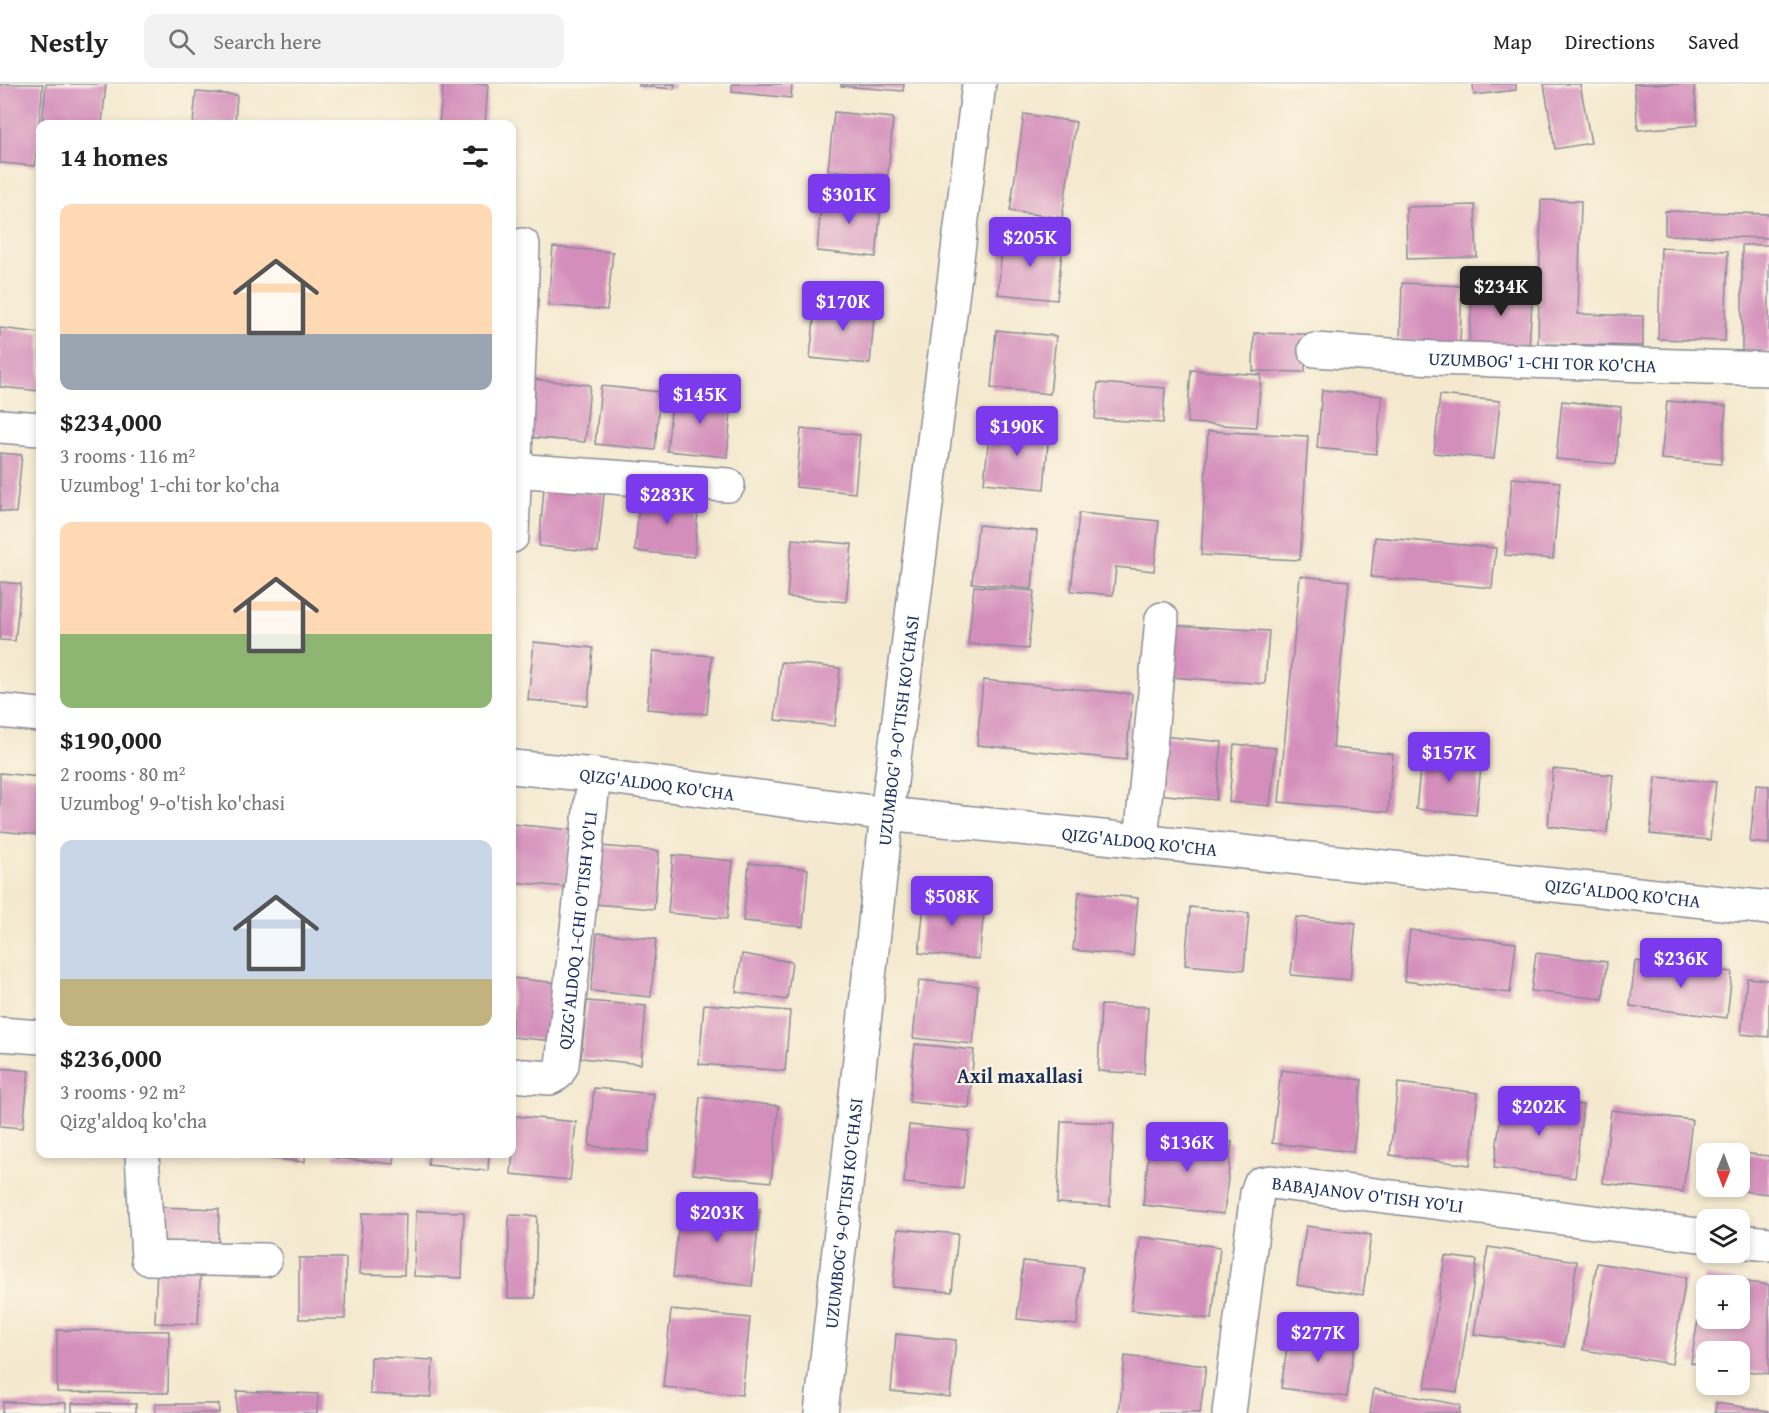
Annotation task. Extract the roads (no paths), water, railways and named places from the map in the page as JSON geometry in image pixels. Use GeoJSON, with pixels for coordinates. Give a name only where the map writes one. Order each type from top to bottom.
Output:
{"type":"FeatureCollection","features":[{"type":"Feature","properties":{"kind":"street","name":"UZUMBOG' 9-O'TISH KO'CHASI"},"geometry":{"type":"LineString","coordinates":[[821,1413],[887,814],[979,84]]}},
{"type":"Feature","properties":{"kind":"street"},"geometry":{"type":"LineString","coordinates":[[516,388],[523,245]]}},
{"type":"Feature","properties":{"kind":"street","name":"UZUMBOG' 1-CHI TOR KO'CHA"},"geometry":{"type":"LineString","coordinates":[[1315,350],[1434,358],[1769,369]]}},
{"type":"Feature","properties":{"kind":"street"},"geometry":{"type":"LineString","coordinates":[[0,426],[36,429]]}},
{"type":"Feature","properties":{"kind":"street"},"geometry":{"type":"LineString","coordinates":[[516,470],[728,485]]}},
{"type":"Feature","properties":{"kind":"street"},"geometry":{"type":"LineString","coordinates":[[1141,841],[1161,619]]}},
{"type":"Feature","properties":{"kind":"street"},"geometry":{"type":"LineString","coordinates":[[0,711],[36,715]]}},
{"type":"Feature","properties":{"kind":"street","name":"QIZG'ALDOQ KO'CHA"},"geometry":{"type":"LineString","coordinates":[[516,766],[887,814],[1769,908]]}},
{"type":"Feature","properties":{"kind":"street","name":"QIZG'ALDOQ 1-CHI O'TISH YO'LI"},"geometry":{"type":"LineString","coordinates":[[516,1075],[550,1078],[557,1074],[561,1065],[594,776]]}},
{"type":"Feature","properties":{"kind":"street"},"geometry":{"type":"LineString","coordinates":[[0,1034],[36,1037]]}},
{"type":"Feature","properties":{"kind":"street"},"geometry":{"type":"LineString","coordinates":[[142,1158],[148,1258],[265,1260]]}},
{"type":"Feature","properties":{"kind":"street","name":"BABAJANOV O'TISH YO'LI"},"geometry":{"type":"LineString","coordinates":[[1229,1413],[1260,1184],[1271,1182],[1696,1235]]}},
{"type":"Feature","properties":{"kind":"street"},"geometry":{"type":"LineString","coordinates":[[1750,1241],[1769,1244]]}},
{"type":"Feature","properties":{"kind":"district","name":"Axil maxallasi"},"geometry":{"type":"Point","coordinates":[1020,1075]}}]}
